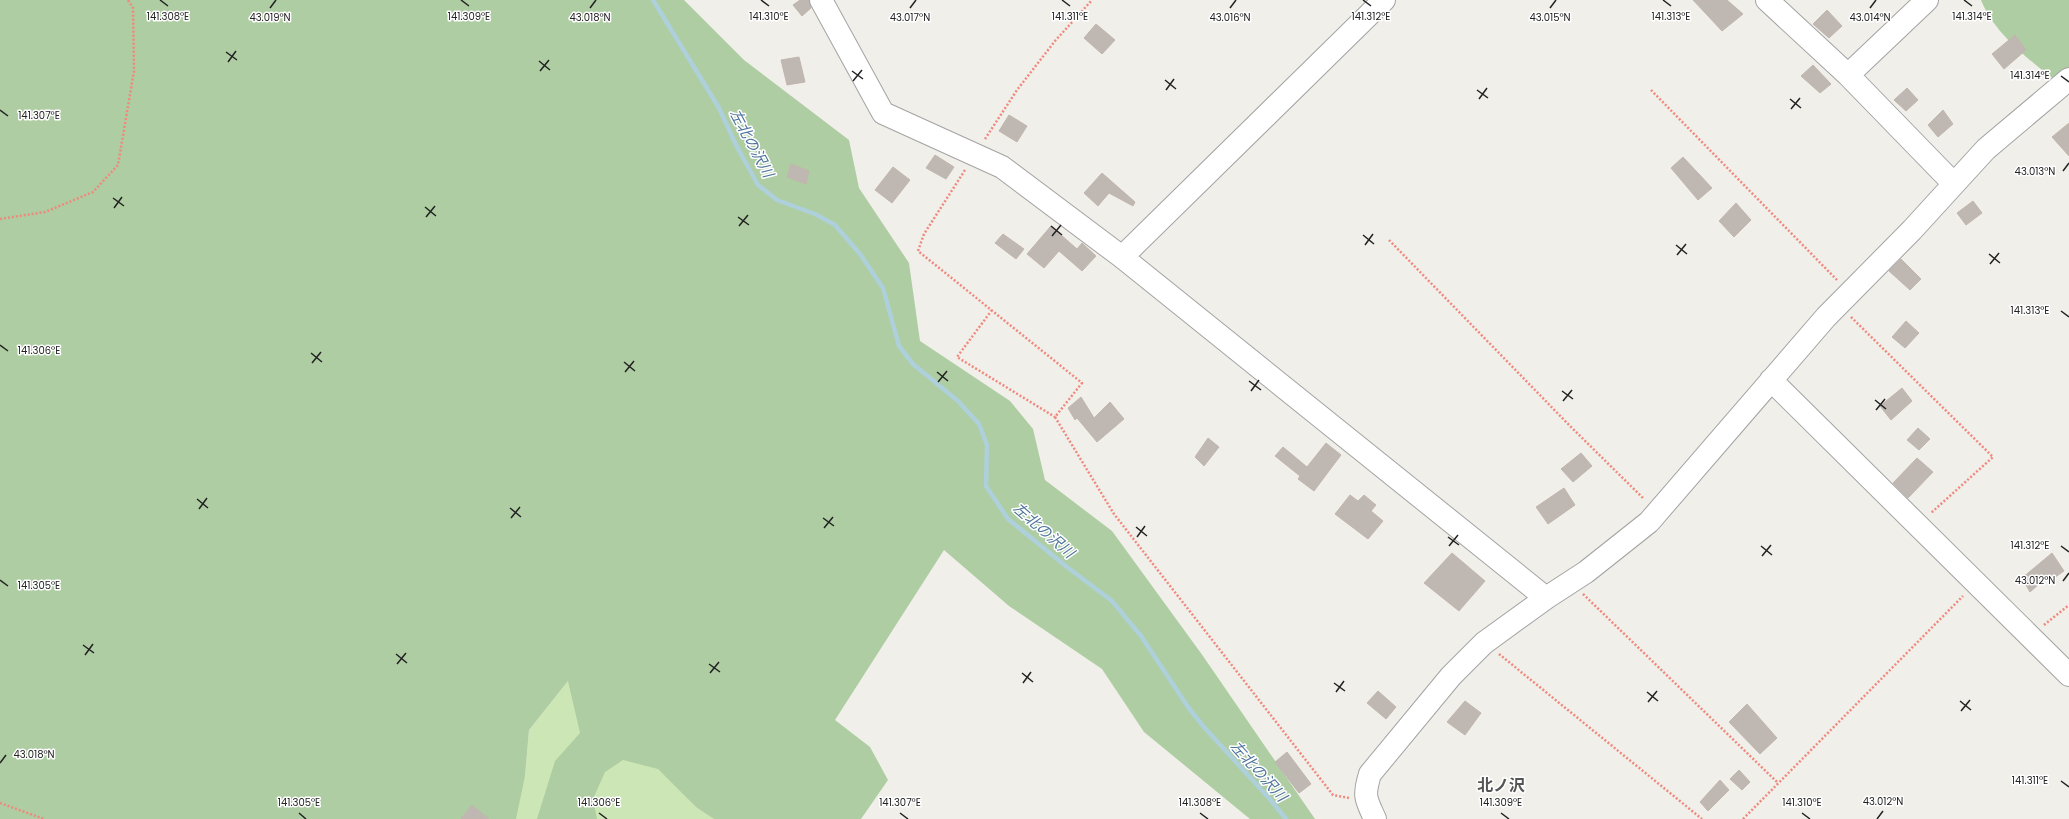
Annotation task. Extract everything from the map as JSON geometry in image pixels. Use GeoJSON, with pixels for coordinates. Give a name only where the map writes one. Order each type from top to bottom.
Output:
{"type":"FeatureCollection","features":[{"type":"Feature","properties":{"kind":"street"},"geometry":{"type":"LineString","coordinates":[[820,0],[883,113],[1002,167],[1122,257],[1546,598]]}},
{"type":"Feature","properties":{"kind":"street"},"geometry":{"type":"LineString","coordinates":[[1122,257],[1384,0]]}},
{"type":"Feature","properties":{"kind":"street"},"geometry":{"type":"LineString","coordinates":[[1766,0],[1848,75],[1954,184]]}},
{"type":"Feature","properties":{"kind":"street"},"geometry":{"type":"LineString","coordinates":[[1848,75],[1927,0]]}},
{"type":"Feature","properties":{"kind":"street"},"geometry":{"type":"LineString","coordinates":[[1371,810],[1366,787],[1370,774],[1451,676],[1484,642],[1546,598],[1571,583],[1649,522],[1771,380],[1844,299],[1986,149],[2069,79]]}},
{"type":"Feature","properties":{"kind":"street"},"geometry":{"type":"LineString","coordinates":[[1771,380],[2069,676]]}},
{"type":"Feature","properties":{"kind":"path"},"geometry":{"type":"LineString","coordinates":[[0,219],[45,212],[93,192],[118,165],[134,71],[133,8],[128,0]]}},
{"type":"Feature","properties":{"kind":"path"},"geometry":{"type":"LineString","coordinates":[[1055,417],[1082,382],[918,251],[924,234],[1017,90],[1055,41],[1092,0]]}},
{"type":"Feature","properties":{"kind":"path"},"geometry":{"type":"LineString","coordinates":[[1651,90],[1844,299],[1993,457],[1918,525]]}},
{"type":"Feature","properties":{"kind":"path"},"geometry":{"type":"LineString","coordinates":[[1389,240],[1570,426],[1658,512]]}},
{"type":"Feature","properties":{"kind":"path"},"geometry":{"type":"LineString","coordinates":[[992,310],[957,357],[1055,417],[1114,514],[1333,795],[1371,810]]}},
{"type":"Feature","properties":{"kind":"path"},"geometry":{"type":"LineString","coordinates":[[1571,583],[1778,783]]}},
{"type":"Feature","properties":{"kind":"path"},"geometry":{"type":"LineString","coordinates":[[1743,819],[1976,583]]}},
{"type":"Feature","properties":{"kind":"path"},"geometry":{"type":"LineString","coordinates":[[2029,636],[2069,605]]}},
{"type":"Feature","properties":{"kind":"path"},"geometry":{"type":"LineString","coordinates":[[1484,642],[1702,819]]}},
{"type":"Feature","properties":{"kind":"path"},"geometry":{"type":"LineString","coordinates":[[0,803],[44,819]]}},
{"type":"Feature","properties":{"kind":"green space"},"geometry":{"type":"Polygon","coordinates":[[[0,0],[684,0],[744,60],[849,140],[859,188],[909,263],[920,341],[1010,401],[1033,429],[1045,480],[1112,531],[1203,656],[1315,819],[1250,819],[1144,732],[1102,669],[1009,606],[944,550],[835,720],[870,747],[888,780],[861,819],[714,819],[697,808],[658,769],[623,760],[605,772],[593,799],[597,819],[537,819],[555,761],[580,733],[568,681],[529,730],[525,776],[516,819],[0,819],[0,0]]]}},
{"type":"Feature","properties":{"kind":"green space"},"geometry":{"type":"Polygon","coordinates":[[[1981,0],[2069,0],[2069,91],[2031,61],[2007,39],[1988,14],[1981,0]]]}},
{"type":"Feature","properties":{"kind":"green space"},"geometry":{"type":"Polygon","coordinates":[[[568,681],[642,749],[697,808],[714,819],[501,819],[525,776],[529,730],[568,681]]]}},
{"type":"Feature","properties":{"kind":"building"},"geometry":{"type":"Polygon","coordinates":[[[800,0],[809,0],[811,8],[802,16],[793,5],[800,0]]]}},
{"type":"Feature","properties":{"kind":"building"},"geometry":{"type":"Polygon","coordinates":[[[1693,0],[1727,0],[1743,14],[1722,31],[1693,0]]]}},
{"type":"Feature","properties":{"kind":"building"},"geometry":{"type":"Polygon","coordinates":[[[1827,10],[1842,26],[1829,38],[1813,24],[1827,10]]]}},
{"type":"Feature","properties":{"kind":"building"},"geometry":{"type":"Polygon","coordinates":[[[1096,24],[1115,40],[1102,54],[1084,38],[1096,24]]]}},
{"type":"Feature","properties":{"kind":"building"},"geometry":{"type":"Polygon","coordinates":[[[2015,35],[2026,50],[2004,69],[1992,54],[2015,35]]]}},
{"type":"Feature","properties":{"kind":"building"},"geometry":{"type":"Polygon","coordinates":[[[799,57],[805,82],[787,85],[781,60],[799,57]]]}},
{"type":"Feature","properties":{"kind":"building"},"geometry":{"type":"Polygon","coordinates":[[[1813,65],[1831,84],[1820,93],[1801,76],[1813,65]]]}},
{"type":"Feature","properties":{"kind":"building"},"geometry":{"type":"Polygon","coordinates":[[[1907,88],[1918,100],[1906,111],[1894,100],[1907,88]]]}},
{"type":"Feature","properties":{"kind":"building"},"geometry":{"type":"Polygon","coordinates":[[[1943,110],[1953,124],[1938,137],[1928,125],[1943,110]]]}},
{"type":"Feature","properties":{"kind":"building"},"geometry":{"type":"Polygon","coordinates":[[[1009,115],[1027,126],[1017,142],[999,131],[1009,115]]]}},
{"type":"Feature","properties":{"kind":"building"},"geometry":{"type":"Polygon","coordinates":[[[2069,123],[2069,156],[2052,137],[2069,123]]]}},
{"type":"Feature","properties":{"kind":"building"},"geometry":{"type":"Polygon","coordinates":[[[935,155],[954,167],[946,179],[926,168],[935,155]]]}},
{"type":"Feature","properties":{"kind":"building"},"geometry":{"type":"Polygon","coordinates":[[[1683,157],[1712,188],[1698,200],[1671,168],[1683,157]]]}},
{"type":"Feature","properties":{"kind":"building"},"geometry":{"type":"Polygon","coordinates":[[[791,164],[809,171],[806,184],[787,177],[791,164]]]}},
{"type":"Feature","properties":{"kind":"building"},"geometry":{"type":"Polygon","coordinates":[[[893,167],[910,180],[892,203],[875,190],[893,167]]]}},
{"type":"Feature","properties":{"kind":"building"},"geometry":{"type":"Polygon","coordinates":[[[1102,173],[1135,202],[1133,206],[1109,193],[1098,206],[1084,193],[1102,173]]]}},
{"type":"Feature","properties":{"kind":"building"},"geometry":{"type":"Polygon","coordinates":[[[1973,201],[1982,213],[1966,225],[1957,213],[1973,201]]]}},
{"type":"Feature","properties":{"kind":"building"},"geometry":{"type":"Polygon","coordinates":[[[1736,203],[1751,220],[1734,237],[1719,221],[1736,203]]]}},
{"type":"Feature","properties":{"kind":"building"},"geometry":{"type":"Polygon","coordinates":[[[1051,226],[1077,249],[1082,243],[1096,256],[1082,271],[1059,251],[1044,268],[1027,254],[1051,226]]]}},
{"type":"Feature","properties":{"kind":"building"},"geometry":{"type":"Polygon","coordinates":[[[1003,234],[1024,249],[1016,259],[995,243],[1003,234]]]}},
{"type":"Feature","properties":{"kind":"building"},"geometry":{"type":"Polygon","coordinates":[[[1901,259],[1921,279],[1910,290],[1889,271],[1901,259]]]}},
{"type":"Feature","properties":{"kind":"building"},"geometry":{"type":"Polygon","coordinates":[[[1906,321],[1919,333],[1905,348],[1892,337],[1906,321]]]}},
{"type":"Feature","properties":{"kind":"building"},"geometry":{"type":"Polygon","coordinates":[[[1902,388],[1912,401],[1891,420],[1880,406],[1902,388]]]}},
{"type":"Feature","properties":{"kind":"building"},"geometry":{"type":"Polygon","coordinates":[[[1081,397],[1094,418],[1110,402],[1124,419],[1097,442],[1077,418],[1075,420],[1068,408],[1081,397]]]}},
{"type":"Feature","properties":{"kind":"building"},"geometry":{"type":"Polygon","coordinates":[[[1918,428],[1930,439],[1919,450],[1907,440],[1918,428]]]}},
{"type":"Feature","properties":{"kind":"building"},"geometry":{"type":"Polygon","coordinates":[[[1208,438],[1219,447],[1204,466],[1195,457],[1208,438]]]}},
{"type":"Feature","properties":{"kind":"building"},"geometry":{"type":"Polygon","coordinates":[[[1326,443],[1341,455],[1314,491],[1298,479],[1300,476],[1275,456],[1283,447],[1307,467],[1326,443]]]}},
{"type":"Feature","properties":{"kind":"building"},"geometry":{"type":"Polygon","coordinates":[[[1581,453],[1592,466],[1573,482],[1561,469],[1581,453]]]}},
{"type":"Feature","properties":{"kind":"building"},"geometry":{"type":"Polygon","coordinates":[[[1917,458],[1933,472],[1908,498],[1893,483],[1917,458]]]}},
{"type":"Feature","properties":{"kind":"building"},"geometry":{"type":"Polygon","coordinates":[[[1564,488],[1575,505],[1548,524],[1536,507],[1564,488]]]}},
{"type":"Feature","properties":{"kind":"building"},"geometry":{"type":"Polygon","coordinates":[[[1350,495],[1358,501],[1364,495],[1376,505],[1371,511],[1383,521],[1368,539],[1335,514],[1350,495]]]}},
{"type":"Feature","properties":{"kind":"building"},"geometry":{"type":"Polygon","coordinates":[[[1452,553],[1485,581],[1459,611],[1424,583],[1452,553]]]}},
{"type":"Feature","properties":{"kind":"building"},"geometry":{"type":"Polygon","coordinates":[[[2052,553],[2064,571],[2051,580],[2047,577],[2030,592],[2022,578],[2052,553]]]}},
{"type":"Feature","properties":{"kind":"building"},"geometry":{"type":"Polygon","coordinates":[[[1378,691],[1396,707],[1386,719],[1367,703],[1378,691]]]}},
{"type":"Feature","properties":{"kind":"building"},"geometry":{"type":"Polygon","coordinates":[[[1465,701],[1481,713],[1465,735],[1447,722],[1465,701]]]}},
{"type":"Feature","properties":{"kind":"building"},"geometry":{"type":"Polygon","coordinates":[[[1747,704],[1777,738],[1760,754],[1729,722],[1747,704]]]}},
{"type":"Feature","properties":{"kind":"building"},"geometry":{"type":"Polygon","coordinates":[[[1287,752],[1311,784],[1299,793],[1275,762],[1287,752]]]}},
{"type":"Feature","properties":{"kind":"building"},"geometry":{"type":"Polygon","coordinates":[[[1739,770],[1750,782],[1742,790],[1730,779],[1739,770]]]}},
{"type":"Feature","properties":{"kind":"building"},"geometry":{"type":"Polygon","coordinates":[[[1720,780],[1729,790],[1708,811],[1700,802],[1720,780]]]}},
{"type":"Feature","properties":{"kind":"building"},"geometry":{"type":"Polygon","coordinates":[[[472,805],[489,819],[461,819],[472,805]]]}},
{"type":"Feature","properties":{"kind":"waterway","name":"左北の沢川"},"geometry":{"type":"LineString","coordinates":[[653,0],[719,108],[737,147],[758,185],[777,200],[815,214],[835,225],[860,254],[883,288],[899,346],[913,364],[958,401],[979,424],[987,445],[986,486],[1008,519],[1112,601],[1141,636],[1188,707],[1203,726],[1268,797],[1286,819]]}},
{"type":"Feature","properties":{"kind":"district","name":"北ノ沢"},"geometry":{"type":"Point","coordinates":[1501,785]}}]}
